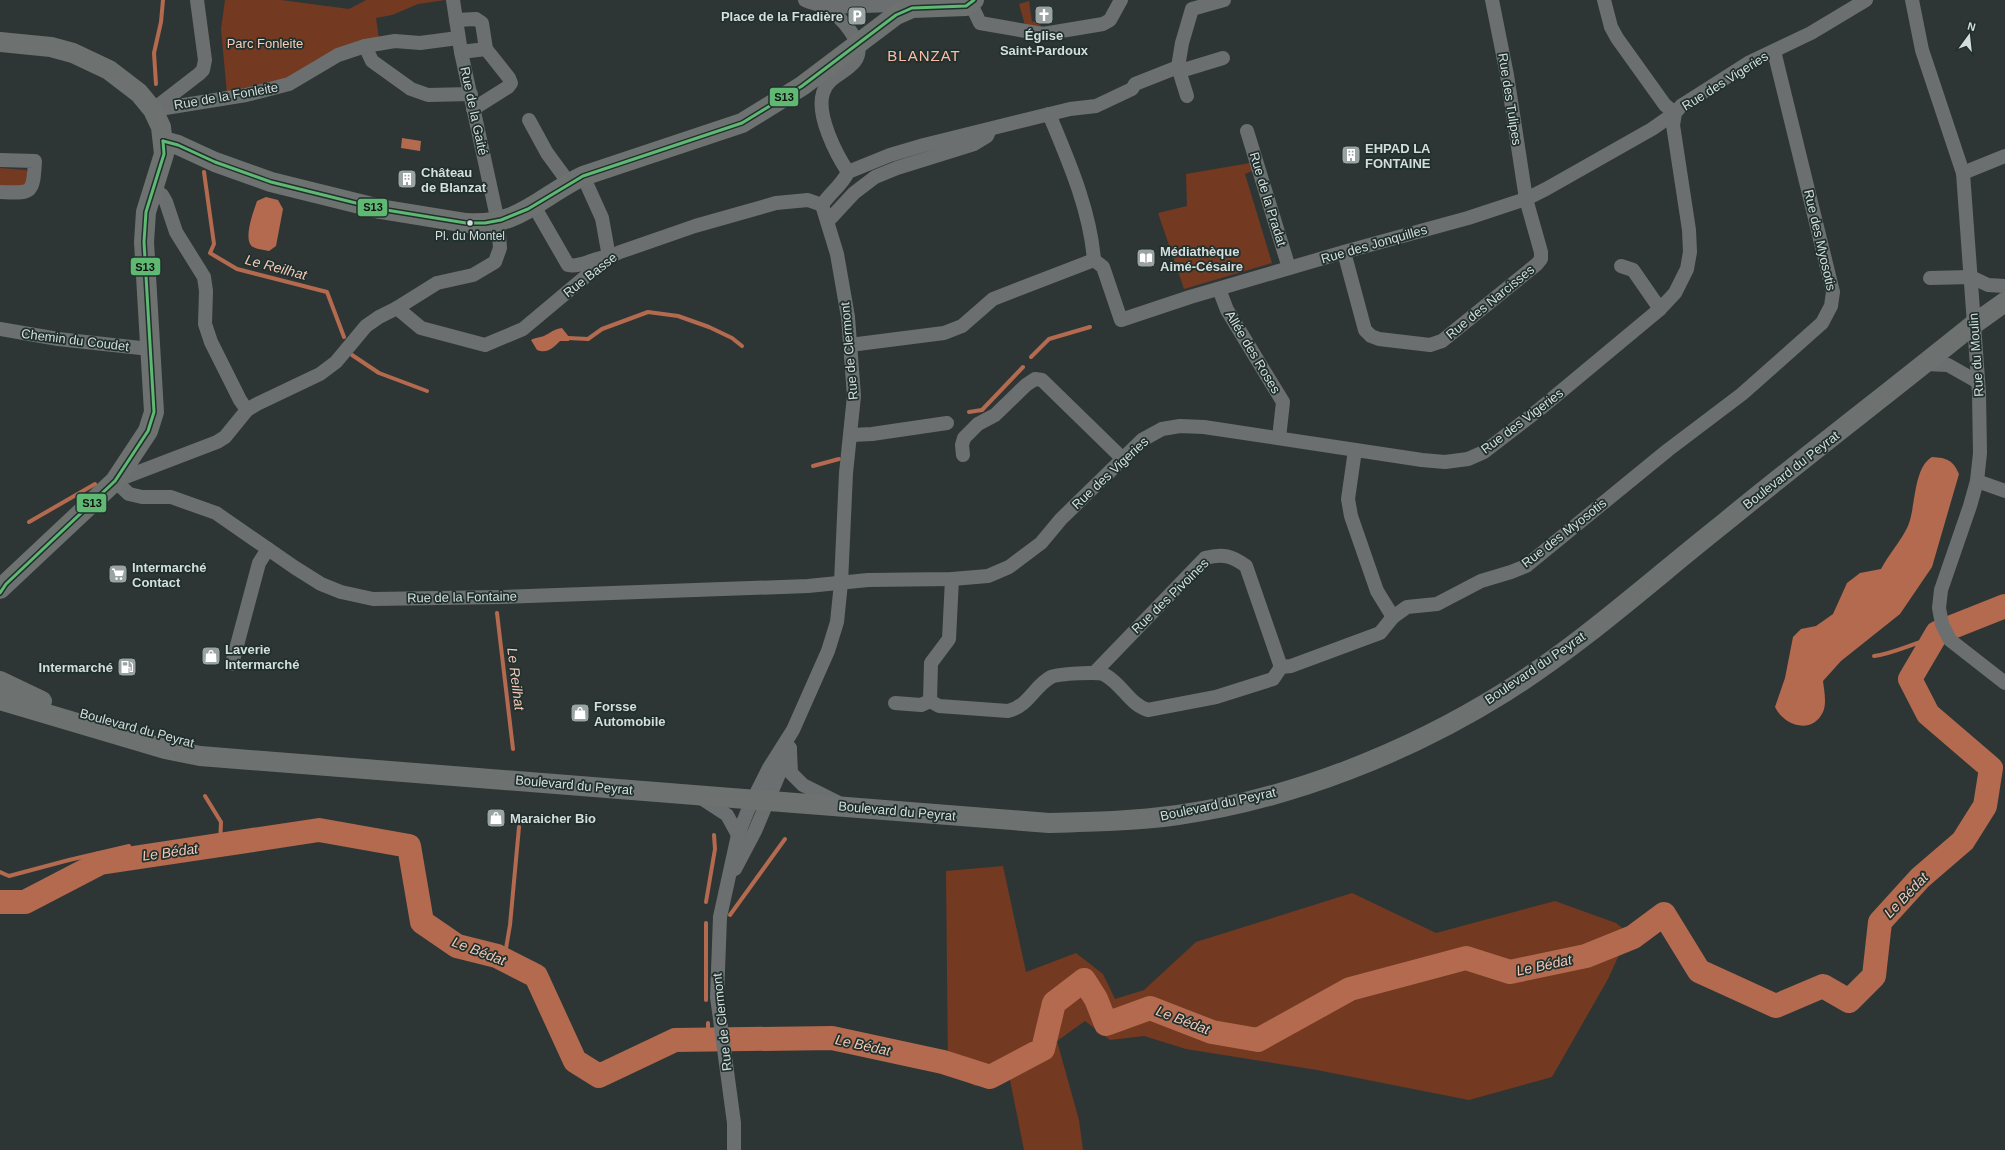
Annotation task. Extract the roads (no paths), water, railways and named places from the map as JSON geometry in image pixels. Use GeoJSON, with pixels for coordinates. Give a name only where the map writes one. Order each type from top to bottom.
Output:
{"type":"FeatureCollection","features":[{"type":"Feature","properties":{"kind":"main road"},"geometry":{"type":"LineString","coordinates":[[163,141],[178,145],[215,162],[271,182],[380,209],[466,223],[481,224],[498,222],[511,219],[576,179],[742,123],[802,86],[858,45],[874,30],[896,15],[923,5],[950,7],[972,2]]}},
{"type":"Feature","properties":{"kind":"main road"},"geometry":{"type":"LineString","coordinates":[[0,42],[51,47],[73,52],[109,70],[138,93],[152,110],[161,126],[164,154],[146,212],[144,242],[154,412],[148,431],[115,480],[2,589]]}},
{"type":"Feature","properties":{"kind":"main road","name":"Boulevard du Peyrat"},"geometry":{"type":"LineString","coordinates":[[0,700],[165,749],[200,756],[279,760],[1049,823],[1119,821],[1181,814],[1254,799],[1319,780],[1374,760],[1428,734],[1505,692],[1569,647],[1974,324],[2005,302]]}},
{"type":"Feature","properties":{"kind":"main road","name":"Boulevard du Peyrat"},"geometry":{"type":"LineString","coordinates":[[0,681],[45,702],[136,729],[169,738],[279,760]]}},
{"type":"Feature","properties":{"kind":"street"},"geometry":{"type":"LineString","coordinates":[[152,110],[190,82],[203,70],[205,60],[197,0]]}},
{"type":"Feature","properties":{"kind":"street","name":"Rue de la Gaité"},"geometry":{"type":"LineString","coordinates":[[247,410],[270,397],[320,374],[336,362],[366,326],[379,317],[398,308],[437,283],[473,275],[495,262],[500,248],[498,222],[458,38],[453,0]]}},
{"type":"Feature","properties":{"kind":"street"},"geometry":{"type":"LineString","coordinates":[[805,0],[825,7],[843,21],[858,45],[858,51],[854,62],[831,79],[823,93],[820,108],[823,121],[848,172],[845,180],[827,197],[822,205]]}},
{"type":"Feature","properties":{"kind":"street"},"geometry":{"type":"LineString","coordinates":[[972,2],[980,23],[1043,34],[1103,24],[1110,20],[1121,0]]}},
{"type":"Feature","properties":{"kind":"street"},"geometry":{"type":"LineString","coordinates":[[1187,96],[1178,67],[1182,43],[1192,9],[1224,0]]}},
{"type":"Feature","properties":{"kind":"street","name":"Rue des Tulipes"},"geometry":{"type":"LineString","coordinates":[[1492,0],[1507,74],[1526,199]]}},
{"type":"Feature","properties":{"kind":"street"},"geometry":{"type":"LineString","coordinates":[[1604,0],[1611,27],[1617,38],[1665,105],[1675,113]]}},
{"type":"Feature","properties":{"kind":"street","name":"Rue des Vigeries"},"geometry":{"type":"LineString","coordinates":[[841,583],[988,576],[1008,567],[1040,543],[1061,519],[1142,440],[1162,429],[1180,426],[1204,427],[1445,462],[1468,459],[1484,452],[1541,408],[1660,309],[1675,293],[1687,269],[1690,252],[1689,230],[1673,124],[1675,113],[1681,106],[1750,62],[1811,33],[1866,0]]}},
{"type":"Feature","properties":{"kind":"street","name":"Rue du Moulin"},"geometry":{"type":"LineString","coordinates":[[1912,0],[1922,50],[1962,173],[1978,382],[1980,453],[1977,481],[1941,590],[1939,608],[1942,624],[1950,640],[2005,683]]}},
{"type":"Feature","properties":{"kind":"street"},"geometry":{"type":"LineString","coordinates":[[825,7],[896,4],[923,5]]}},
{"type":"Feature","properties":{"kind":"street"},"geometry":{"type":"LineString","coordinates":[[456,20],[476,19],[482,23],[486,49],[509,78],[511,83],[508,87],[474,109]]}},
{"type":"Feature","properties":{"kind":"street","name":"Rue de la Fonleite"},"geometry":{"type":"LineString","coordinates":[[152,110],[246,95],[289,84],[338,55],[365,46],[395,41],[420,43],[458,38]]}},
{"type":"Feature","properties":{"kind":"street"},"geometry":{"type":"LineString","coordinates":[[365,46],[372,61],[411,89],[428,95],[470,94]]}},
{"type":"Feature","properties":{"kind":"street"},"geometry":{"type":"LineString","coordinates":[[461,52],[486,49]]}},
{"type":"Feature","properties":{"kind":"street","name":"Rue des Myosotis"},"geometry":{"type":"LineString","coordinates":[[1096,671],[1106,675],[1138,707],[1148,710],[1216,697],[1272,678],[1281,667],[1291,666],[1380,633],[1393,617],[1406,608],[1437,604],[1481,581],[1526,566],[1668,450],[1742,394],[1822,323],[1831,306],[1833,292],[1774,51]]}},
{"type":"Feature","properties":{"kind":"street"},"geometry":{"type":"LineString","coordinates":[[848,172],[890,155],[1070,109],[1096,106],[1132,89],[1136,84],[1178,67],[1187,69],[1223,58]]}},
{"type":"Feature","properties":{"kind":"street","name":"Rue des Jonquilles"},"geometry":{"type":"LineString","coordinates":[[1094,260],[1103,267],[1121,320],[1289,268],[1468,218],[1526,199],[1546,190],[1652,129],[1675,113]]}},
{"type":"Feature","properties":{"kind":"street"},"geometry":{"type":"LineString","coordinates":[[850,345],[944,333],[962,326],[993,299],[1094,260],[1092,238],[1071,168],[1049,114]]}},
{"type":"Feature","properties":{"kind":"street"},"geometry":{"type":"LineString","coordinates":[[529,120],[547,154],[576,179],[602,218],[609,257],[600,256],[574,266],[568,265],[534,206]]}},
{"type":"Feature","properties":{"kind":"street"},"geometry":{"type":"LineString","coordinates":[[828,220],[854,193],[875,177],[897,168],[974,144],[987,136],[990,129]]}},
{"type":"Feature","properties":{"kind":"street","name":"Rue de la Pradat"},"geometry":{"type":"LineString","coordinates":[[1247,131],[1289,268]]}},
{"type":"Feature","properties":{"kind":"street"},"geometry":{"type":"LineString","coordinates":[[1962,173],[2005,156]]}},
{"type":"Feature","properties":{"kind":"street"},"geometry":{"type":"LineString","coordinates":[[0,160],[35,162],[34,184],[30,190],[23,193],[0,192]]}},
{"type":"Feature","properties":{"kind":"street"},"geometry":{"type":"LineString","coordinates":[[115,480],[217,442],[225,437],[247,410],[240,400],[211,342],[205,324],[206,291],[204,276],[176,232],[166,202],[162,195],[153,188]]}},
{"type":"Feature","properties":{"kind":"street","name":"Rue des Narcisses"},"geometry":{"type":"LineString","coordinates":[[1344,252],[1365,330],[1380,339],[1430,345],[1442,341],[1537,264],[1541,259],[1541,252],[1526,199]]}},
{"type":"Feature","properties":{"kind":"street","name":"Rue Basse"},"geometry":{"type":"LineString","coordinates":[[398,308],[421,328],[485,345],[523,329],[609,257],[695,226],[776,203],[808,200],[822,205]]}},
{"type":"Feature","properties":{"kind":"street","name":"Rue de Clermont"},"geometry":{"type":"LineString","coordinates":[[761,799],[769,768],[793,730],[828,651],[837,622],[841,583],[846,472],[852,435],[854,396],[848,317],[837,254],[828,220],[822,205]]}},
{"type":"Feature","properties":{"kind":"street"},"geometry":{"type":"LineString","coordinates":[[1621,266],[1633,270],[1660,309]]}},
{"type":"Feature","properties":{"kind":"street"},"geometry":{"type":"LineString","coordinates":[[1930,278],[1971,277],[1988,285],[2005,286]]}},
{"type":"Feature","properties":{"kind":"street","name":"Allée des Roses"},"geometry":{"type":"LineString","coordinates":[[1219,289],[1227,310],[1283,402],[1279,438]]}},
{"type":"Feature","properties":{"kind":"street","name":"Chemin du Coudet"},"geometry":{"type":"LineString","coordinates":[[0,329],[50,338],[150,349]]}},
{"type":"Feature","properties":{"kind":"street"},"geometry":{"type":"LineString","coordinates":[[1925,364],[1948,365],[1978,382]]}},
{"type":"Feature","properties":{"kind":"street"},"geometry":{"type":"LineString","coordinates":[[963,456],[962,445],[964,438],[978,424],[995,415],[1026,385],[1035,380],[1042,380],[1122,458]]}},
{"type":"Feature","properties":{"kind":"street"},"geometry":{"type":"LineString","coordinates":[[852,435],[872,434],[947,423]]}},
{"type":"Feature","properties":{"kind":"street"},"geometry":{"type":"LineString","coordinates":[[1355,450],[1348,498],[1351,516],[1377,591],[1393,617]]}},
{"type":"Feature","properties":{"kind":"street","name":"Rue de la Fontaine"},"geometry":{"type":"LineString","coordinates":[[115,480],[129,494],[142,497],[171,497],[216,513],[321,584],[341,592],[373,599],[503,597],[808,586],[841,583]]}},
{"type":"Feature","properties":{"kind":"street"},"geometry":{"type":"LineString","coordinates":[[1977,481],[2005,491]]}},
{"type":"Feature","properties":{"kind":"street"},"geometry":{"type":"LineString","coordinates":[[232,664],[259,563],[268,549]]}},
{"type":"Feature","properties":{"kind":"street","name":"Rue des Pivoines"},"geometry":{"type":"LineString","coordinates":[[1096,671],[1206,558],[1216,555],[1235,558],[1246,566],[1281,667]]}},
{"type":"Feature","properties":{"kind":"street"},"geometry":{"type":"LineString","coordinates":[[930,701],[931,663],[949,639],[952,578]]}},
{"type":"Feature","properties":{"kind":"street"},"geometry":{"type":"LineString","coordinates":[[930,701],[939,706],[1008,711],[1017,709],[1051,677],[1096,671]]}},
{"type":"Feature","properties":{"kind":"street"},"geometry":{"type":"LineString","coordinates":[[895,703],[921,705],[930,701]]}},
{"type":"Feature","properties":{"kind":"street","name":"Rue de Clermont"},"geometry":{"type":"LineString","coordinates":[[793,730],[790,747],[792,773],[802,785],[825,798],[853,808]]}},
{"type":"Feature","properties":{"kind":"street","name":"Rue de Clermont"},"geometry":{"type":"LineString","coordinates":[[734,1150],[734,1123],[720,1029],[717,997],[717,948],[720,917],[738,835],[761,799],[790,747]]}},
{"type":"Feature","properties":{"kind":"street"},"geometry":{"type":"LineString","coordinates":[[696,795],[727,815],[738,835]]}},
{"type":"Feature","properties":{"kind":"street"},"geometry":{"type":"LineString","coordinates":[[725,889],[755,831],[761,799]]}},
{"type":"Feature","properties":{"kind":"waterway","name":"Le Reilhat"},"geometry":{"type":"LineString","coordinates":[[156,84],[154,53],[161,22],[163,0]]}},
{"type":"Feature","properties":{"kind":"waterway","name":"Le Reilhat"},"geometry":{"type":"LineString","coordinates":[[204,172],[214,244],[210,253],[237,269],[327,292],[344,337]]}},
{"type":"Feature","properties":{"kind":"waterway"},"geometry":{"type":"LineString","coordinates":[[568,338],[588,339],[602,329],[648,312],[678,316],[709,327],[732,338],[742,346]]}},
{"type":"Feature","properties":{"kind":"waterway"},"geometry":{"type":"LineString","coordinates":[[1031,357],[1049,339],[1090,327]]}},
{"type":"Feature","properties":{"kind":"waterway","name":"Le Reilhat"},"geometry":{"type":"LineString","coordinates":[[352,355],[379,373],[427,391]]}},
{"type":"Feature","properties":{"kind":"waterway"},"geometry":{"type":"LineString","coordinates":[[969,412],[982,410],[1023,367]]}},
{"type":"Feature","properties":{"kind":"waterway"},"geometry":{"type":"LineString","coordinates":[[813,466],[839,459]]}},
{"type":"Feature","properties":{"kind":"waterway"},"geometry":{"type":"LineString","coordinates":[[29,522],[95,484]]}},
{"type":"Feature","properties":{"kind":"waterway","name":"Le Bédat"},"geometry":{"type":"LineString","coordinates":[[0,902],[25,902],[100,863],[319,830],[409,846],[422,922],[457,946],[497,956],[536,976],[575,1061],[599,1076],[675,1040],[832,1038],[943,1062],[990,1077],[1043,1049],[1054,1003],[1084,980],[1096,999],[1106,1024],[1150,1008],[1212,1032],[1258,1040],[1350,989],[1466,958],[1510,972],[1586,956],[1633,937],[1664,914],[1699,971],[1776,1006],[1823,986],[1849,1001],[1874,976],[1880,922],[1920,878],[1963,841],[1985,806],[1991,768],[1928,714],[1910,679],[1937,633],[2005,606]]}},
{"type":"Feature","properties":{"kind":"waterway","name":"Le Reilhat"},"geometry":{"type":"LineString","coordinates":[[497,613],[513,749]]}},
{"type":"Feature","properties":{"kind":"waterway"},"geometry":{"type":"LineString","coordinates":[[1874,656],[1889,653],[1934,638]]}},
{"type":"Feature","properties":{"kind":"waterway"},"geometry":{"type":"LineString","coordinates":[[205,796],[221,822],[220,845]]}},
{"type":"Feature","properties":{"kind":"waterway","name":"Le Reilhat"},"geometry":{"type":"LineString","coordinates":[[504,960],[510,925],[519,827]]}},
{"type":"Feature","properties":{"kind":"waterway"},"geometry":{"type":"LineString","coordinates":[[706,902],[715,849],[714,835]]}},
{"type":"Feature","properties":{"kind":"waterway"},"geometry":{"type":"LineString","coordinates":[[730,915],[785,839]]}},
{"type":"Feature","properties":{"kind":"waterway"},"geometry":{"type":"LineString","coordinates":[[0,872],[9,876],[129,846]]}},
{"type":"Feature","properties":{"kind":"waterway"},"geometry":{"type":"LineString","coordinates":[[706,923],[706,1000]]}},
{"type":"Feature","properties":{"kind":"waterway"},"geometry":{"type":"LineString","coordinates":[[708,1023],[708,1034],[719,1034]]}},
{"type":"Feature","properties":{"kind":"place","name":"Église Saint-Pardoux"},"geometry":{"type":"Point","coordinates":[1044,15]}},
{"type":"Feature","properties":{"kind":"place","name":"Place de la Fradière"},"geometry":{"type":"Point","coordinates":[857,16]}},
{"type":"Feature","properties":{"kind":"place","name":"EHPAD LA FONTAINE"},"geometry":{"type":"Point","coordinates":[1351,155]}},
{"type":"Feature","properties":{"kind":"place","name":"Château de Blanzat"},"geometry":{"type":"Point","coordinates":[407,179]}},
{"type":"Feature","properties":{"kind":"place","name":"Pl. du Montel"},"geometry":{"type":"Point","coordinates":[470,223]}},
{"type":"Feature","properties":{"kind":"place","name":"Médiathèque Aimé-Césaire"},"geometry":{"type":"Point","coordinates":[1146,258]}},
{"type":"Feature","properties":{"kind":"place","name":"Intermarché Contact"},"geometry":{"type":"Point","coordinates":[118,574]}},
{"type":"Feature","properties":{"kind":"place","name":"Laverie Intermarché"},"geometry":{"type":"Point","coordinates":[211,656]}},
{"type":"Feature","properties":{"kind":"place","name":"Intermarché"},"geometry":{"type":"Point","coordinates":[127,667]}},
{"type":"Feature","properties":{"kind":"place","name":"Forsse Automobile"},"geometry":{"type":"Point","coordinates":[580,713]}},
{"type":"Feature","properties":{"kind":"place","name":"Maraicher Bio"},"geometry":{"type":"Point","coordinates":[496,818]}},
{"type":"Feature","properties":{"kind":"district","name":"BLANZAT"},"geometry":{"type":"Point","coordinates":[924,55]}},
{"type":"Feature","properties":{"kind":"park label","name":"Parc Fonleite"},"geometry":{"type":"Point","coordinates":[265,43]}}]}
